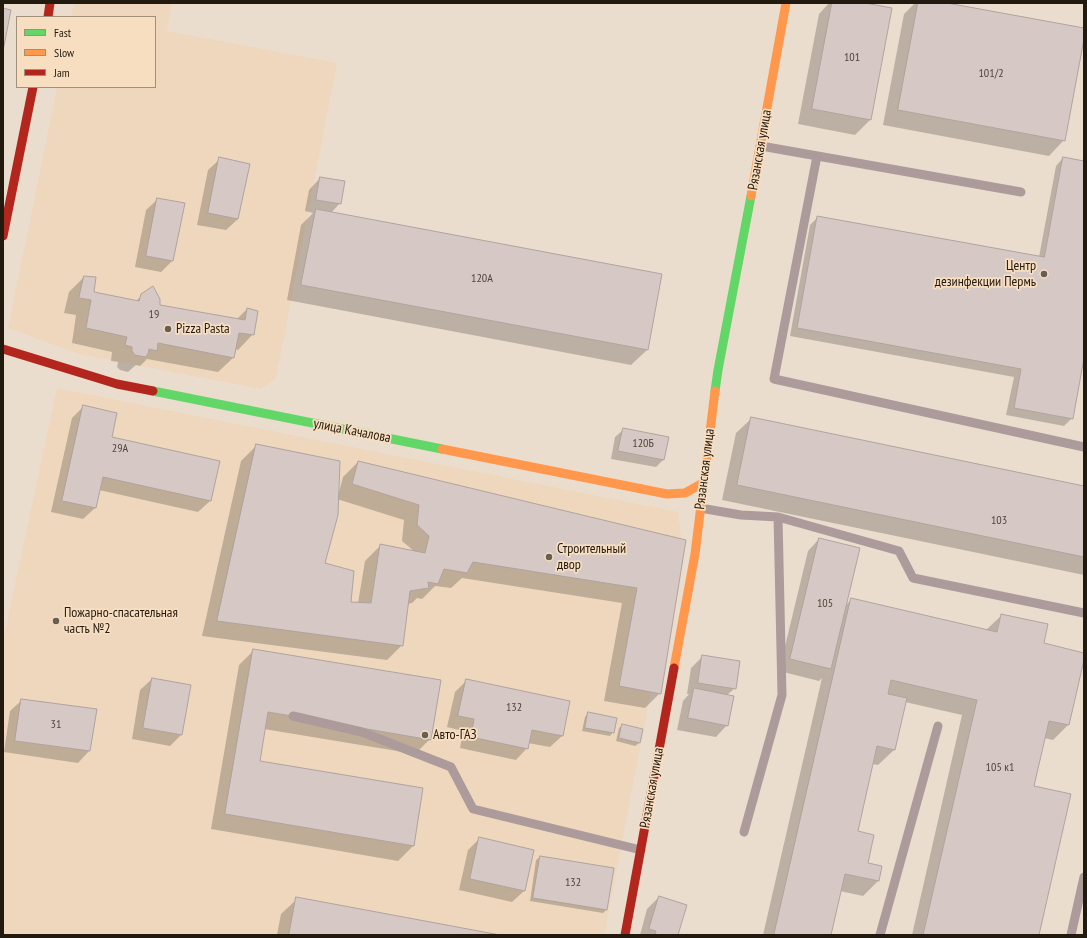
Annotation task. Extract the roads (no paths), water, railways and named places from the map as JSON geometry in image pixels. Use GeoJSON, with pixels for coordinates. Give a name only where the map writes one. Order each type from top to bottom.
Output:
{"type":"FeatureCollection","features":[{"type":"Feature","properties":{"kind":"main road"},"geometry":{"type":"LineString","coordinates":[[48,16],[50,3]]}},
{"type":"Feature","properties":{"kind":"main road","name":"Рязанская улица"},"geometry":{"type":"LineString","coordinates":[[625,935],[695,554],[718,370],[761,146],[786,3]]}},
{"type":"Feature","properties":{"kind":"main road"},"geometry":{"type":"LineString","coordinates":[[3,236],[33,88]]}},
{"type":"Feature","properties":{"kind":"main road","name":"улица Качалова"},"geometry":{"type":"LineString","coordinates":[[3,350],[117,384],[667,494],[685,493],[703,483]]}},
{"type":"Feature","properties":{"kind":"lane"},"geometry":{"type":"LineString","coordinates":[[761,146],[1021,192]]}},
{"type":"Feature","properties":{"kind":"lane"},"geometry":{"type":"LineString","coordinates":[[817,156],[774,379],[1084,447]]}},
{"type":"Feature","properties":{"kind":"lane"},"geometry":{"type":"LineString","coordinates":[[700,508],[741,515],[778,517],[899,551],[913,578],[1084,612]]}},
{"type":"Feature","properties":{"kind":"lane"},"geometry":{"type":"LineString","coordinates":[[744,832],[782,695],[778,517]]}},
{"type":"Feature","properties":{"kind":"lane"},"geometry":{"type":"LineString","coordinates":[[293,716],[362,732],[451,767],[473,810],[640,850]]}},
{"type":"Feature","properties":{"kind":"lane"},"geometry":{"type":"LineString","coordinates":[[880,935],[938,726]]}},
{"type":"Feature","properties":{"kind":"lane"},"geometry":{"type":"LineString","coordinates":[[1071,935],[1084,877]]}},
{"type":"Feature","properties":{"kind":"place","name":"Центр дезинфекции Пермь"},"geometry":{"type":"Point","coordinates":[1044,274]}},
{"type":"Feature","properties":{"kind":"place","name":"Pizza Pasta"},"geometry":{"type":"Point","coordinates":[168,329]}},
{"type":"Feature","properties":{"kind":"place","name":"Строительный двор"},"geometry":{"type":"Point","coordinates":[549,557]}},
{"type":"Feature","properties":{"kind":"place","name":"Пожарно-спасательная часть №2"},"geometry":{"type":"Point","coordinates":[56,621]}},
{"type":"Feature","properties":{"kind":"place","name":"Авто-ГАЗ"},"geometry":{"type":"Point","coordinates":[425,735]}}]}
